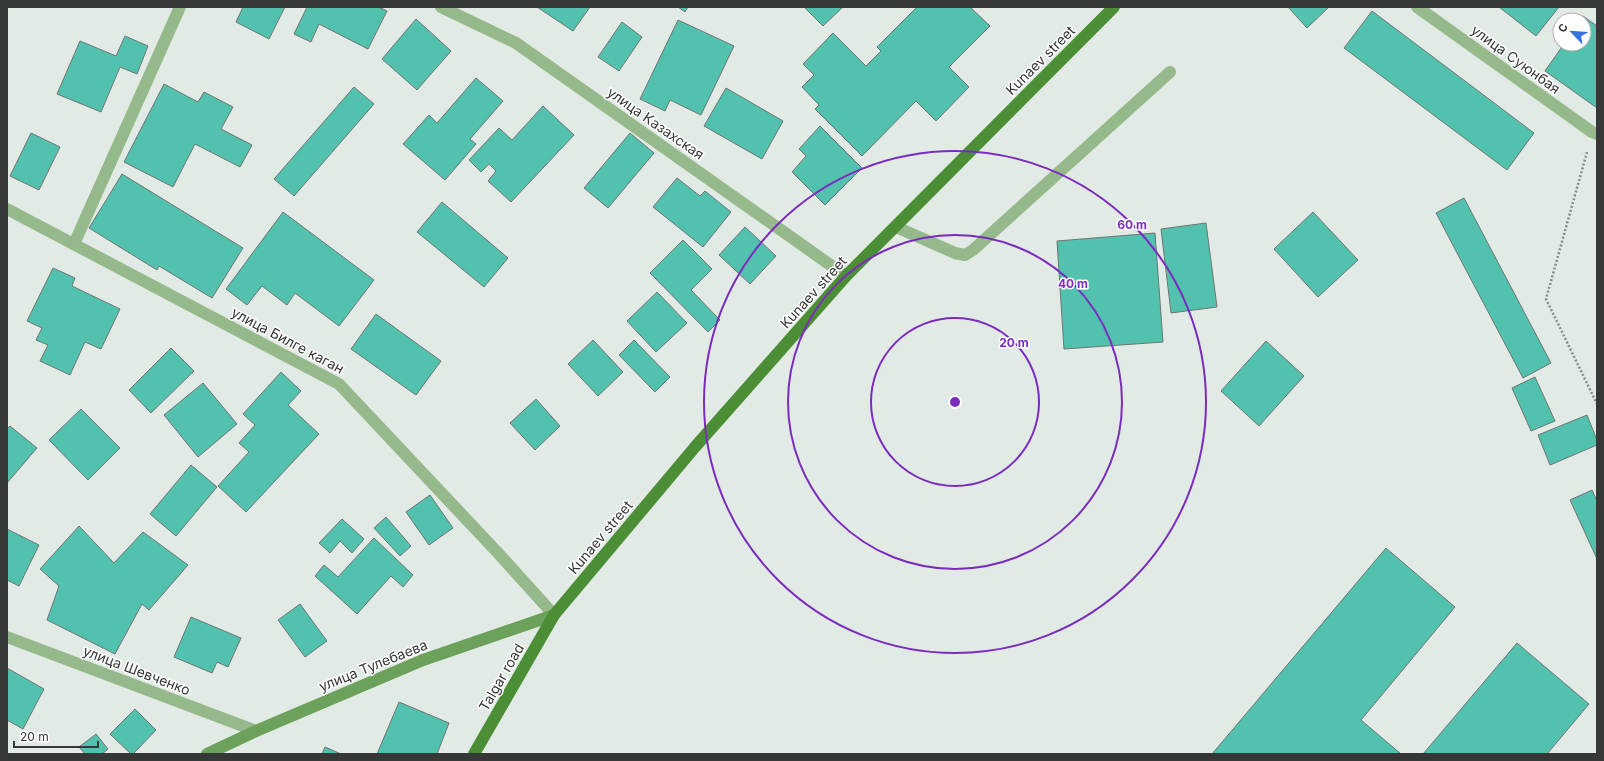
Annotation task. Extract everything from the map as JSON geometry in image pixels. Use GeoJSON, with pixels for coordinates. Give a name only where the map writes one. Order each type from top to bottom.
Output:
{"type":"FeatureCollection","features":[{"type":"Feature","properties":{"kind":"main road","name":"Kunaev street"},"geometry":{"type":"LineString","coordinates":[[554,615],[695,447],[846,276],[1114,7]]}},
{"type":"Feature","properties":{"kind":"main road","name":"Talgar road"},"geometry":{"type":"LineString","coordinates":[[474,754],[554,615]]}},
{"type":"Feature","properties":{"kind":"street"},"geometry":{"type":"LineString","coordinates":[[74,244],[180,7]]}},
{"type":"Feature","properties":{"kind":"street","name":"улица Казахская"},"geometry":{"type":"LineString","coordinates":[[442,7],[516,43],[846,276]]}},
{"type":"Feature","properties":{"kind":"street","name":"улица Суюнбая"},"geometry":{"type":"LineString","coordinates":[[1417,7],[1594,133]]}},
{"type":"Feature","properties":{"kind":"street"},"geometry":{"type":"LineString","coordinates":[[896,226],[955,253],[965,255],[974,250],[1170,72]]}},
{"type":"Feature","properties":{"kind":"street","name":"улица Билге каган"},"geometry":{"type":"LineString","coordinates":[[7,209],[339,384],[498,553],[554,615]]}},
{"type":"Feature","properties":{"kind":"street","name":"улица Тулебаева"},"geometry":{"type":"LineString","coordinates":[[207,754],[256,731],[423,660],[554,615]]}},
{"type":"Feature","properties":{"kind":"street","name":"улица Шевченко"},"geometry":{"type":"LineString","coordinates":[[7,637],[256,731]]}},
{"type":"Feature","properties":{"kind":"path"},"geometry":{"type":"LineString","coordinates":[[1594,133],[1546,299],[1597,404]]}},
{"type":"Feature","properties":{"kind":"building"},"geometry":{"type":"Polygon","coordinates":[[[243,7],[285,7],[269,39],[236,22],[243,7]]]}},
{"type":"Feature","properties":{"kind":"building"},"geometry":{"type":"Polygon","coordinates":[[[307,7],[379,7],[387,11],[368,49],[319,24],[311,42],[294,34],[307,7]]]}},
{"type":"Feature","properties":{"kind":"building"},"geometry":{"type":"Polygon","coordinates":[[[537,7],[590,7],[573,31],[537,7]]]}},
{"type":"Feature","properties":{"kind":"building"},"geometry":{"type":"Polygon","coordinates":[[[678,7],[688,7],[685,12],[678,7]]]}},
{"type":"Feature","properties":{"kind":"building"},"geometry":{"type":"Polygon","coordinates":[[[804,7],[843,7],[823,26],[804,7]]]}},
{"type":"Feature","properties":{"kind":"building"},"geometry":{"type":"Polygon","coordinates":[[[917,7],[970,7],[990,26],[949,67],[969,87],[936,121],[916,101],[862,156],[815,109],[819,105],[802,87],[814,75],[803,64],[833,33],[866,66],[881,51],[877,47],[917,7]]]}},
{"type":"Feature","properties":{"kind":"building"},"geometry":{"type":"Polygon","coordinates":[[[1288,7],[1329,7],[1307,28],[1288,7]]]}},
{"type":"Feature","properties":{"kind":"building"},"geometry":{"type":"Polygon","coordinates":[[[1499,7],[1559,7],[1555,12],[1552,12],[1552,16],[1536,36],[1499,7]]]}},
{"type":"Feature","properties":{"kind":"building"},"geometry":{"type":"Polygon","coordinates":[[[1372,11],[1534,133],[1507,170],[1344,48],[1372,11]]]}},
{"type":"Feature","properties":{"kind":"building"},"geometry":{"type":"Polygon","coordinates":[[[416,19],[451,51],[417,90],[382,59],[416,19]]]}},
{"type":"Feature","properties":{"kind":"building"},"geometry":{"type":"Polygon","coordinates":[[[678,20],[734,46],[701,115],[670,100],[665,111],[640,99],[678,20]]]}},
{"type":"Feature","properties":{"kind":"building"},"geometry":{"type":"Polygon","coordinates":[[[622,22],[642,37],[619,71],[598,57],[622,22]]]}},
{"type":"Feature","properties":{"kind":"building"},"geometry":{"type":"Polygon","coordinates":[[[1592,22],[1597,26],[1597,108],[1545,71],[1558,52],[1592,52],[1592,22]]]}},
{"type":"Feature","properties":{"kind":"building"},"geometry":{"type":"Polygon","coordinates":[[[125,36],[148,46],[137,74],[120,67],[101,112],[57,94],[80,41],[116,56],[125,36]]]}},
{"type":"Feature","properties":{"kind":"building"},"geometry":{"type":"Polygon","coordinates":[[[476,78],[503,101],[470,139],[476,144],[445,180],[403,144],[429,115],[437,123],[476,78]]]}},
{"type":"Feature","properties":{"kind":"building"},"geometry":{"type":"Polygon","coordinates":[[[164,84],[198,102],[204,92],[233,107],[221,129],[252,145],[240,167],[195,144],[173,187],[124,162],[164,84]]]}},
{"type":"Feature","properties":{"kind":"building"},"geometry":{"type":"Polygon","coordinates":[[[354,87],[374,104],[294,196],[274,179],[354,87]]]}},
{"type":"Feature","properties":{"kind":"building"},"geometry":{"type":"Polygon","coordinates":[[[726,88],[783,121],[762,159],[704,126],[726,88]]]}},
{"type":"Feature","properties":{"kind":"building"},"geometry":{"type":"Polygon","coordinates":[[[543,106],[574,135],[511,202],[488,181],[496,171],[489,164],[481,172],[469,160],[499,128],[512,140],[543,106]]]}},
{"type":"Feature","properties":{"kind":"building"},"geometry":{"type":"Polygon","coordinates":[[[820,126],[862,168],[825,205],[792,172],[806,156],[799,149],[820,126]]]}},
{"type":"Feature","properties":{"kind":"building"},"geometry":{"type":"Polygon","coordinates":[[[31,133],[60,147],[39,190],[10,176],[31,133]]]}},
{"type":"Feature","properties":{"kind":"building"},"geometry":{"type":"Polygon","coordinates":[[[630,133],[654,153],[608,208],[584,188],[630,133]]]}},
{"type":"Feature","properties":{"kind":"building"},"geometry":{"type":"Polygon","coordinates":[[[122,174],[243,248],[212,298],[159,266],[157,270],[89,228],[122,174]]]}},
{"type":"Feature","properties":{"kind":"building"},"geometry":{"type":"Polygon","coordinates":[[[677,178],[700,196],[705,191],[731,212],[703,247],[653,207],[677,178]]]}},
{"type":"Feature","properties":{"kind":"building"},"geometry":{"type":"Polygon","coordinates":[[[1464,198],[1551,363],[1523,378],[1436,213],[1464,198]]]}},
{"type":"Feature","properties":{"kind":"building"},"geometry":{"type":"Polygon","coordinates":[[[442,202],[508,258],[484,287],[417,232],[442,202]]]}},
{"type":"Feature","properties":{"kind":"building"},"geometry":{"type":"Polygon","coordinates":[[[283,212],[374,280],[339,326],[295,293],[287,305],[262,286],[247,305],[226,289],[283,212]]]}},
{"type":"Feature","properties":{"kind":"building"},"geometry":{"type":"Polygon","coordinates":[[[1313,212],[1358,260],[1318,297],[1274,249],[1313,212]]]}},
{"type":"Feature","properties":{"kind":"building"},"geometry":{"type":"Polygon","coordinates":[[[1206,223],[1217,307],[1171,313],[1161,229],[1206,223]]]}},
{"type":"Feature","properties":{"kind":"building"},"geometry":{"type":"Polygon","coordinates":[[[745,227],[776,256],[750,284],[719,255],[745,227]]]}},
{"type":"Feature","properties":{"kind":"building"},"geometry":{"type":"Polygon","coordinates":[[[1155,233],[1163,342],[1064,349],[1057,241],[1155,233]]]}},
{"type":"Feature","properties":{"kind":"building"},"geometry":{"type":"Polygon","coordinates":[[[683,240],[712,269],[691,290],[720,320],[708,332],[650,273],[683,240]]]}},
{"type":"Feature","properties":{"kind":"building"},"geometry":{"type":"Polygon","coordinates":[[[53,268],[75,278],[72,286],[120,309],[101,349],[85,342],[70,375],[40,361],[48,345],[36,340],[42,328],[27,321],[53,268]]]}},
{"type":"Feature","properties":{"kind":"building"},"geometry":{"type":"Polygon","coordinates":[[[657,292],[687,323],[656,352],[627,321],[657,292]]]}},
{"type":"Feature","properties":{"kind":"building"},"geometry":{"type":"Polygon","coordinates":[[[376,314],[441,361],[416,395],[351,349],[376,314]]]}},
{"type":"Feature","properties":{"kind":"building"},"geometry":{"type":"Polygon","coordinates":[[[593,340],[623,372],[598,396],[568,364],[593,340]]]}},
{"type":"Feature","properties":{"kind":"building"},"geometry":{"type":"Polygon","coordinates":[[[634,340],[670,377],[655,392],[619,355],[634,340]]]}},
{"type":"Feature","properties":{"kind":"building"},"geometry":{"type":"Polygon","coordinates":[[[1266,341],[1304,376],[1259,426],[1221,391],[1266,341]]]}},
{"type":"Feature","properties":{"kind":"building"},"geometry":{"type":"Polygon","coordinates":[[[171,348],[194,371],[151,413],[129,390],[171,348]]]}},
{"type":"Feature","properties":{"kind":"building"},"geometry":{"type":"Polygon","coordinates":[[[281,372],[301,391],[288,405],[319,434],[246,512],[218,486],[249,452],[239,443],[255,425],[243,414],[281,372]]]}},
{"type":"Feature","properties":{"kind":"building"},"geometry":{"type":"Polygon","coordinates":[[[1535,377],[1555,421],[1531,431],[1512,388],[1535,377]]]}},
{"type":"Feature","properties":{"kind":"building"},"geometry":{"type":"Polygon","coordinates":[[[203,383],[237,424],[198,457],[164,415],[203,383]]]}},
{"type":"Feature","properties":{"kind":"building"},"geometry":{"type":"Polygon","coordinates":[[[536,399],[560,426],[535,450],[510,423],[536,399]]]}},
{"type":"Feature","properties":{"kind":"building"},"geometry":{"type":"Polygon","coordinates":[[[81,409],[120,448],[88,480],[49,440],[81,409]]]}},
{"type":"Feature","properties":{"kind":"building"},"geometry":{"type":"Polygon","coordinates":[[[1587,415],[1597,440],[1597,445],[1550,465],[1538,435],[1587,415]]]}},
{"type":"Feature","properties":{"kind":"building"},"geometry":{"type":"Polygon","coordinates":[[[10,426],[37,448],[7,483],[7,429],[10,426]]]}},
{"type":"Feature","properties":{"kind":"building"},"geometry":{"type":"Polygon","coordinates":[[[191,465],[217,487],[176,536],[150,514],[191,465]]]}},
{"type":"Feature","properties":{"kind":"building"},"geometry":{"type":"Polygon","coordinates":[[[1592,490],[1597,501],[1597,559],[1570,500],[1592,490]]]}},
{"type":"Feature","properties":{"kind":"building"},"geometry":{"type":"Polygon","coordinates":[[[430,495],[453,528],[429,545],[406,512],[430,495]]]}},
{"type":"Feature","properties":{"kind":"building"},"geometry":{"type":"Polygon","coordinates":[[[386,517],[411,546],[400,556],[374,528],[386,517]]]}},
{"type":"Feature","properties":{"kind":"building"},"geometry":{"type":"Polygon","coordinates":[[[342,519],[364,539],[352,553],[340,541],[330,553],[319,543],[342,519]]]}},
{"type":"Feature","properties":{"kind":"building"},"geometry":{"type":"Polygon","coordinates":[[[79,526],[114,563],[143,532],[188,565],[149,610],[142,604],[115,654],[47,620],[59,586],[40,569],[79,526]]]}},
{"type":"Feature","properties":{"kind":"building"},"geometry":{"type":"Polygon","coordinates":[[[7,529],[39,545],[19,586],[7,580],[7,529]]]}},
{"type":"Feature","properties":{"kind":"building"},"geometry":{"type":"Polygon","coordinates":[[[374,538],[413,575],[403,587],[391,576],[357,614],[315,576],[324,565],[338,577],[374,538]]]}},
{"type":"Feature","properties":{"kind":"building"},"geometry":{"type":"Polygon","coordinates":[[[1386,548],[1455,607],[1361,720],[1401,754],[1212,754],[1386,548]]]}},
{"type":"Feature","properties":{"kind":"building"},"geometry":{"type":"Polygon","coordinates":[[[300,604],[327,641],[305,657],[278,620],[300,604]]]}},
{"type":"Feature","properties":{"kind":"building"},"geometry":{"type":"Polygon","coordinates":[[[191,617],[241,638],[228,667],[217,662],[212,673],[174,657],[191,617]]]}},
{"type":"Feature","properties":{"kind":"building"},"geometry":{"type":"Polygon","coordinates":[[[1517,643],[1589,704],[1547,754],[1423,754],[1517,643]]]}},
{"type":"Feature","properties":{"kind":"building"},"geometry":{"type":"Polygon","coordinates":[[[7,668],[44,689],[23,729],[7,720],[7,668]]]}},
{"type":"Feature","properties":{"kind":"building"},"geometry":{"type":"Polygon","coordinates":[[[399,702],[449,723],[437,754],[377,754],[399,702]]]}},
{"type":"Feature","properties":{"kind":"building"},"geometry":{"type":"Polygon","coordinates":[[[135,709],[156,730],[133,754],[131,754],[110,734],[135,709]]]}},
{"type":"Feature","properties":{"kind":"building"},"geometry":{"type":"Polygon","coordinates":[[[96,734],[108,749],[102,754],[85,754],[79,747],[96,734]]]}},
{"type":"Feature","properties":{"kind":"building"},"geometry":{"type":"Polygon","coordinates":[[[325,747],[341,754],[322,754],[325,747]]]}}]}
